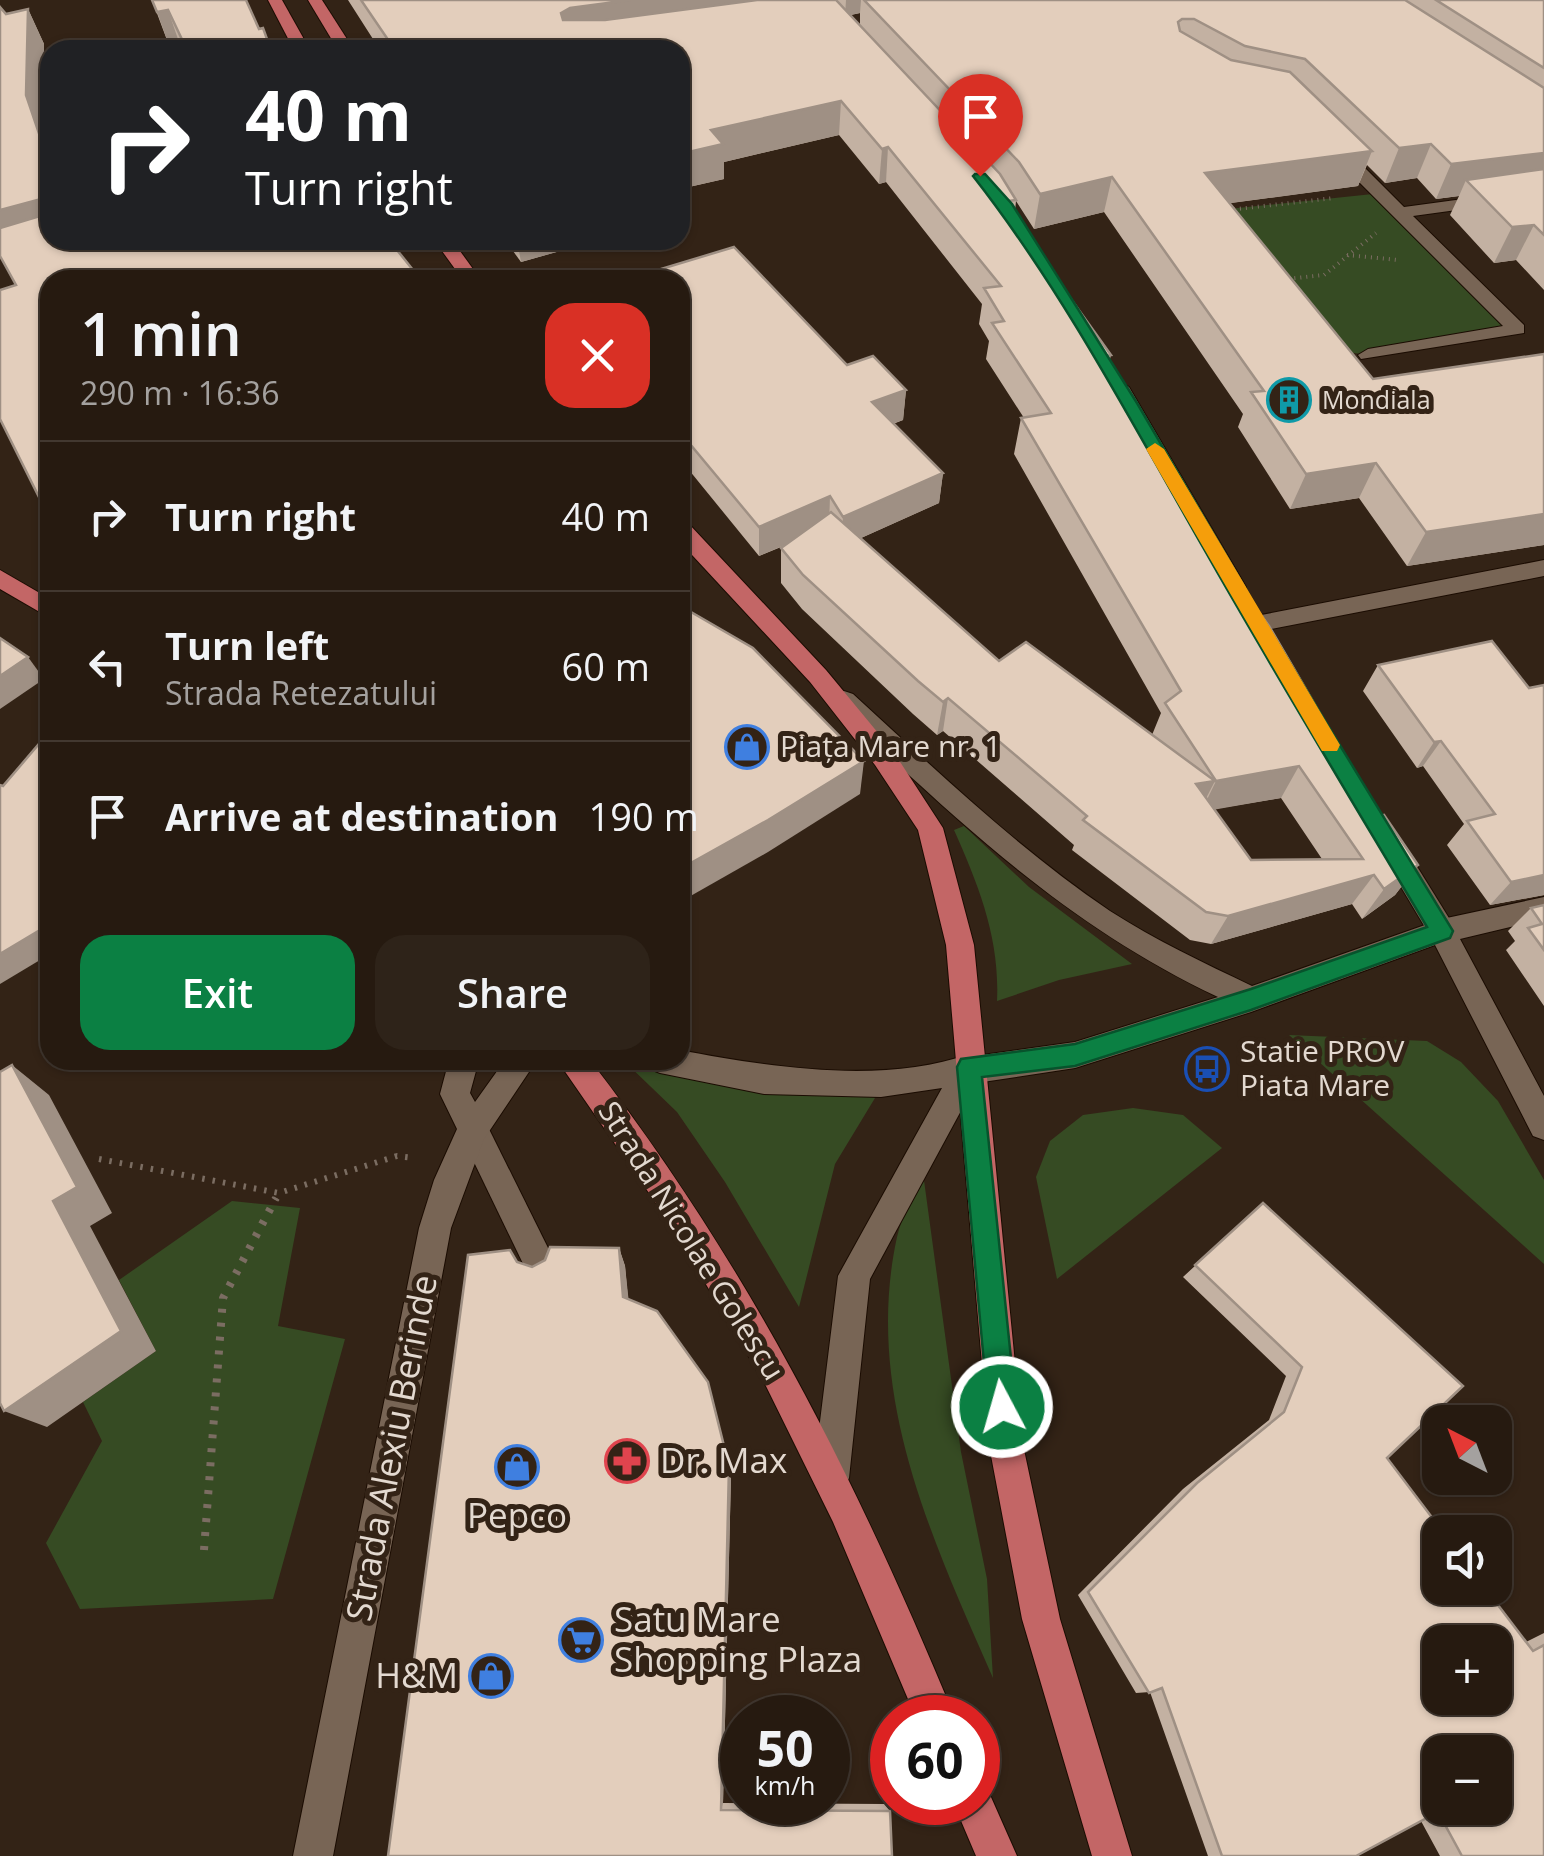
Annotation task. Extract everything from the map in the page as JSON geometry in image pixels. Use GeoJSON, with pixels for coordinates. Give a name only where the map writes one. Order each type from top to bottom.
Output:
{"type":"FeatureCollection","features":[{"type":"Feature","properties":{"kind":"main road"},"geometry":{"type":"LineString","coordinates":[[275,0],[297,40]]}},
{"type":"Feature","properties":{"kind":"main road"},"geometry":{"type":"LineString","coordinates":[[315,0],[340,40]]}},
{"type":"Feature","properties":{"kind":"main road"},"geometry":{"type":"LineString","coordinates":[[690,539],[818,676],[884,758],[930,828],[960,945],[1006,1445],[1040,1619],[1112,1856]]}},
{"type":"Feature","properties":{"kind":"main road"},"geometry":{"type":"LineString","coordinates":[[0,578],[40,604]]}},
{"type":"Feature","properties":{"kind":"main road","name":"Strada Nicolae Golescu"},"geometry":{"type":"LineString","coordinates":[[580,1070],[636,1142],[749,1322],[831,1478],[926,1695]]}},
{"type":"Feature","properties":{"kind":"main road"},"geometry":{"type":"LineString","coordinates":[[983,1825],[996,1856]]}},
{"type":"Feature","properties":{"kind":"street"},"geometry":{"type":"LineString","coordinates":[[1323,137],[1517,330],[1368,355]]}},
{"type":"Feature","properties":{"kind":"street"},"geometry":{"type":"LineString","coordinates":[[1400,213],[1544,193]]}},
{"type":"Feature","properties":{"kind":"street"},"geometry":{"type":"LineString","coordinates":[[1108,370],[1260,631],[1544,568]]}},
{"type":"Feature","properties":{"kind":"street"},"geometry":{"type":"LineString","coordinates":[[818,676],[966,811],[1059,886],[1139,944],[1251,1000]]}},
{"type":"Feature","properties":{"kind":"street"},"geometry":{"type":"LineString","coordinates":[[1382,833],[1442,931],[1544,1126]]}},
{"type":"Feature","properties":{"kind":"street"},"geometry":{"type":"LineString","coordinates":[[690,1066],[764,1080],[881,1083],[969,1067],[1075,1055],[1251,1000],[1442,931],[1544,908]]}},
{"type":"Feature","properties":{"kind":"street"},"geometry":{"type":"LineString","coordinates":[[831,1478],[854,1276],[969,1067]]}},
{"type":"Feature","properties":{"kind":"street"},"geometry":{"type":"LineString","coordinates":[[461,1070],[455,1094],[540,1265]]}},
{"type":"Feature","properties":{"kind":"street","name":"Strada Alexiu Berinde"},"geometry":{"type":"LineString","coordinates":[[312,1856],[435,1228],[472,1129],[515,1070]]}},
{"type":"Feature","properties":{"kind":"path"},"geometry":{"type":"LineString","coordinates":[[1240,223],[1228,209],[1337,198]]}},
{"type":"Feature","properties":{"kind":"path"},"geometry":{"type":"LineString","coordinates":[[1286,279],[1324,274],[1400,213]]}},
{"type":"Feature","properties":{"kind":"path"},"geometry":{"type":"LineString","coordinates":[[1347,256],[1400,260]]}},
{"type":"Feature","properties":{"kind":"path"},"geometry":{"type":"LineString","coordinates":[[1275,265],[1297,294]]}},
{"type":"Feature","properties":{"kind":"path"},"geometry":{"type":"LineString","coordinates":[[99,1159],[279,1193],[397,1156]]}},
{"type":"Feature","properties":{"kind":"path"},"geometry":{"type":"LineString","coordinates":[[204,1550],[223,1298],[279,1193]]}},
{"type":"Feature","properties":{"kind":"green space"},"geometry":{"type":"Polygon","coordinates":[[[1373,194],[1517,329],[1368,355],[1340,351],[1228,209],[1373,194]]]}},
{"type":"Feature","properties":{"kind":"green space"},"geometry":{"type":"Polygon","coordinates":[[[964,826],[1029,887],[1132,964],[1059,980],[997,1001],[995,956],[986,913],[954,830],[964,826]]]}},
{"type":"Feature","properties":{"kind":"green space"},"geometry":{"type":"Polygon","coordinates":[[[1289,1035],[1427,1041],[1461,1062],[1498,1101],[1544,1180],[1544,1264],[1289,1035]]]}},
{"type":"Feature","properties":{"kind":"green space"},"geometry":{"type":"Polygon","coordinates":[[[633,1070],[668,1070],[713,1080],[859,1084],[875,1098],[835,1164],[799,1307],[725,1182],[677,1112],[633,1070]]]}},
{"type":"Feature","properties":{"kind":"green space"},"geometry":{"type":"Polygon","coordinates":[[[1133,1108],[1183,1115],[1222,1148],[1057,1279],[1036,1177],[1050,1141],[1083,1115],[1133,1108]]]}},
{"type":"Feature","properties":{"kind":"green space"},"geometry":{"type":"Polygon","coordinates":[[[923,1173],[961,1452],[987,1579],[993,1678],[927,1519],[896,1408],[889,1352],[889,1295],[899,1229],[923,1173]]]}},
{"type":"Feature","properties":{"kind":"green space"},"geometry":{"type":"Polygon","coordinates":[[[232,1201],[300,1208],[278,1326],[345,1339],[273,1599],[80,1609],[46,1543],[102,1441],[83,1402],[156,1351],[119,1280],[232,1201]]]}},
{"type":"Feature","properties":{"kind":"building"},"geometry":{"type":"Polygon","coordinates":[[[152,0],[246,0],[267,40],[182,40],[168,10],[157,12],[152,0]]]}},
{"type":"Feature","properties":{"kind":"building"},"geometry":{"type":"Polygon","coordinates":[[[361,0],[630,0],[570,8],[561,13],[563,20],[605,20],[757,0],[836,0],[1000,174],[1016,200],[1008,201],[1043,260],[1111,355],[1104,356],[1138,410],[1126,411],[1206,527],[1197,529],[1269,626],[1380,816],[1384,815],[1418,865],[1384,889],[1374,875],[1228,916],[1206,912],[1083,820],[1087,816],[948,698],[943,702],[918,681],[803,575],[781,548],[831,512],[999,661],[1026,642],[1215,781],[1196,784],[1251,860],[1363,859],[1299,766],[1216,781],[1165,703],[1181,691],[1021,418],[1051,413],[992,323],[1004,321],[984,288],[1001,286],[888,147],[882,149],[841,101],[711,130],[723,144],[690,152],[690,40],[388,40],[361,0]]]}},
{"type":"Feature","properties":{"kind":"building"},"geometry":{"type":"Polygon","coordinates":[[[864,0],[1405,0],[1544,88],[1544,153],[1451,164],[1431,144],[1399,148],[1305,59],[1245,46],[1194,19],[1178,22],[1180,31],[1231,60],[1290,72],[1372,151],[1205,173],[1373,379],[1544,354],[1544,514],[1426,532],[1376,463],[1306,474],[1251,392],[1264,391],[1112,177],[1040,194],[1019,162],[864,0]]]}},
{"type":"Feature","properties":{"kind":"building"},"geometry":{"type":"Polygon","coordinates":[[[1436,0],[1544,0],[1544,68],[1436,0]]]}},
{"type":"Feature","properties":{"kind":"building"},"geometry":{"type":"Polygon","coordinates":[[[0,7],[6,14],[28,9],[26,95],[40,136],[40,199],[0,210],[0,7]]]}},
{"type":"Feature","properties":{"kind":"building"},"geometry":{"type":"Polygon","coordinates":[[[1544,169],[1544,235],[1534,225],[1512,227],[1466,180],[1544,169]]]}},
{"type":"Feature","properties":{"kind":"building"},"geometry":{"type":"Polygon","coordinates":[[[40,216],[40,250],[397,250],[413,270],[40,270],[40,499],[0,419],[0,290],[16,285],[0,256],[0,228],[40,216]]]}},
{"type":"Feature","properties":{"kind":"building"},"geometry":{"type":"Polygon","coordinates":[[[734,247],[847,365],[873,356],[906,390],[872,402],[943,473],[843,517],[830,496],[759,527],[690,444],[690,270],[658,270],[734,247]]]}},
{"type":"Feature","properties":{"kind":"building","name":"Piața Mare nr. 1"},"geometry":{"type":"Polygon","coordinates":[[[690,613],[753,648],[864,761],[690,863],[690,613]]]}},
{"type":"Feature","properties":{"kind":"building"},"geometry":{"type":"Polygon","coordinates":[[[0,638],[28,657],[0,676],[0,638]]]}},
{"type":"Feature","properties":{"kind":"building"},"geometry":{"type":"Polygon","coordinates":[[[1492,641],[1529,688],[1544,685],[1544,875],[1511,882],[1467,821],[1495,814],[1441,741],[1434,742],[1378,665],[1492,641]]]}},
{"type":"Feature","properties":{"kind":"building"},"geometry":{"type":"Polygon","coordinates":[[[40,743],[40,930],[0,954],[0,785],[40,743]]]}},
{"type":"Feature","properties":{"kind":"building"},"geometry":{"type":"Polygon","coordinates":[[[1544,905],[1544,950],[1528,928],[1542,924],[1531,908],[1544,905]]]}},
{"type":"Feature","properties":{"kind":"building"},"geometry":{"type":"Polygon","coordinates":[[[12,1065],[77,1187],[53,1201],[121,1331],[4,1411],[0,1403],[0,1072],[12,1065]]]}},
{"type":"Feature","properties":{"kind":"building"},"geometry":{"type":"Polygon","coordinates":[[[1263,1203],[1463,1386],[1443,1405],[1422,1405],[1422,1425],[1387,1458],[1430,1515],[1422,1515],[1422,1605],[1498,1605],[1533,1651],[1544,1645],[1544,1856],[1462,1856],[1445,1825],[1512,1825],[1512,1735],[1422,1735],[1422,1821],[1356,1856],[1222,1856],[1162,1688],[1149,1693],[1088,1592],[1197,1483],[1284,1412],[1302,1367],[1195,1265],[1263,1203]]]}},
{"type":"Feature","properties":{"kind":"building","name":"Satu Mare Shopping Plaza"},"geometry":{"type":"Polygon","coordinates":[[[550,1247],[619,1248],[623,1297],[657,1311],[708,1382],[729,1466],[724,1695],[720,1695],[720,1825],[850,1825],[850,1811],[870,1811],[870,1825],[891,1825],[892,1856],[388,1856],[468,1255],[510,1250],[517,1262],[532,1267],[545,1260],[550,1247]]]}},
{"type":"Feature","properties":{"kind":"slow traffic"},"geometry":{"type":"LineString","coordinates":[[1155,449],[1329,745]]}},
{"type":"Feature","properties":{"kind":"place","name":"Mondiala"},"geometry":{"type":"Point","coordinates":[1289,400]}},
{"type":"Feature","properties":{"kind":"place","name":"Piața Mare nr. 1"},"geometry":{"type":"Point","coordinates":[747,747]}},
{"type":"Feature","properties":{"kind":"place","name":"Statie PROV Piata Mare"},"geometry":{"type":"Point","coordinates":[1207,1069]}},
{"type":"Feature","properties":{"kind":"place","name":"Dr. Max"},"geometry":{"type":"Point","coordinates":[627,1461]}},
{"type":"Feature","properties":{"kind":"place","name":"Pepco"},"geometry":{"type":"Point","coordinates":[517,1467]}},
{"type":"Feature","properties":{"kind":"place","name":"Satu Mare Shopping Plaza"},"geometry":{"type":"Point","coordinates":[581,1640]}},
{"type":"Feature","properties":{"kind":"place","name":"H&M"},"geometry":{"type":"Point","coordinates":[491,1676]}},
{"type":"Feature","properties":{"kind":"route"},"geometry":{"type":"LineString","coordinates":[[980,176],[1005,204],[1128,403],[1442,931],[1251,1000],[1075,1055],[969,1067],[1002,1407]]}}]}
